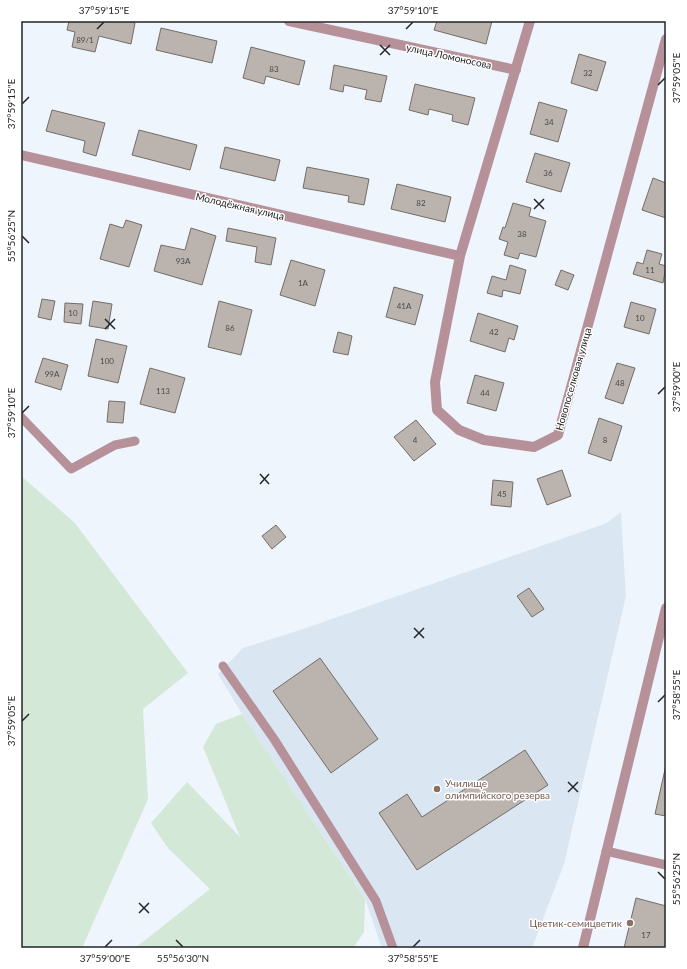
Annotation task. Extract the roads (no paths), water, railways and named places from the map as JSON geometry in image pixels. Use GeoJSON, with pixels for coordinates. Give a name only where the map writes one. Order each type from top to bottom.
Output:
{"type":"FeatureCollection","features":[{"type":"Feature","properties":{"kind":"street","name":"улица Ломоносова"},"geometry":{"type":"LineString","coordinates":[[289,21],[516,70]]}},
{"type":"Feature","properties":{"kind":"street","name":"Новопоселковая улица"},"geometry":{"type":"LineString","coordinates":[[530,21],[460,256],[435,382],[437,410],[459,430],[484,440],[534,447],[558,434],[666,39]]}},
{"type":"Feature","properties":{"kind":"street","name":"Молодёжная улица"},"geometry":{"type":"LineString","coordinates":[[21,155],[460,256]]}},
{"type":"Feature","properties":{"kind":"street"},"geometry":{"type":"LineString","coordinates":[[583,948],[666,608]]}},
{"type":"Feature","properties":{"kind":"lane"},"geometry":{"type":"LineString","coordinates":[[21,417],[71,469],[115,445],[135,442]]}},
{"type":"Feature","properties":{"kind":"lane"},"geometry":{"type":"LineString","coordinates":[[224,666],[274,739],[376,901],[393,948]]}},
{"type":"Feature","properties":{"kind":"lane"},"geometry":{"type":"LineString","coordinates":[[606,851],[666,865]]}},
{"type":"Feature","properties":{"kind":"place","name":"Училище олимпийского резерва"},"geometry":{"type":"Point","coordinates":[437,789]}},
{"type":"Feature","properties":{"kind":"place","name":"Цветик-семицветик"},"geometry":{"type":"Point","coordinates":[630,923]}}]}
